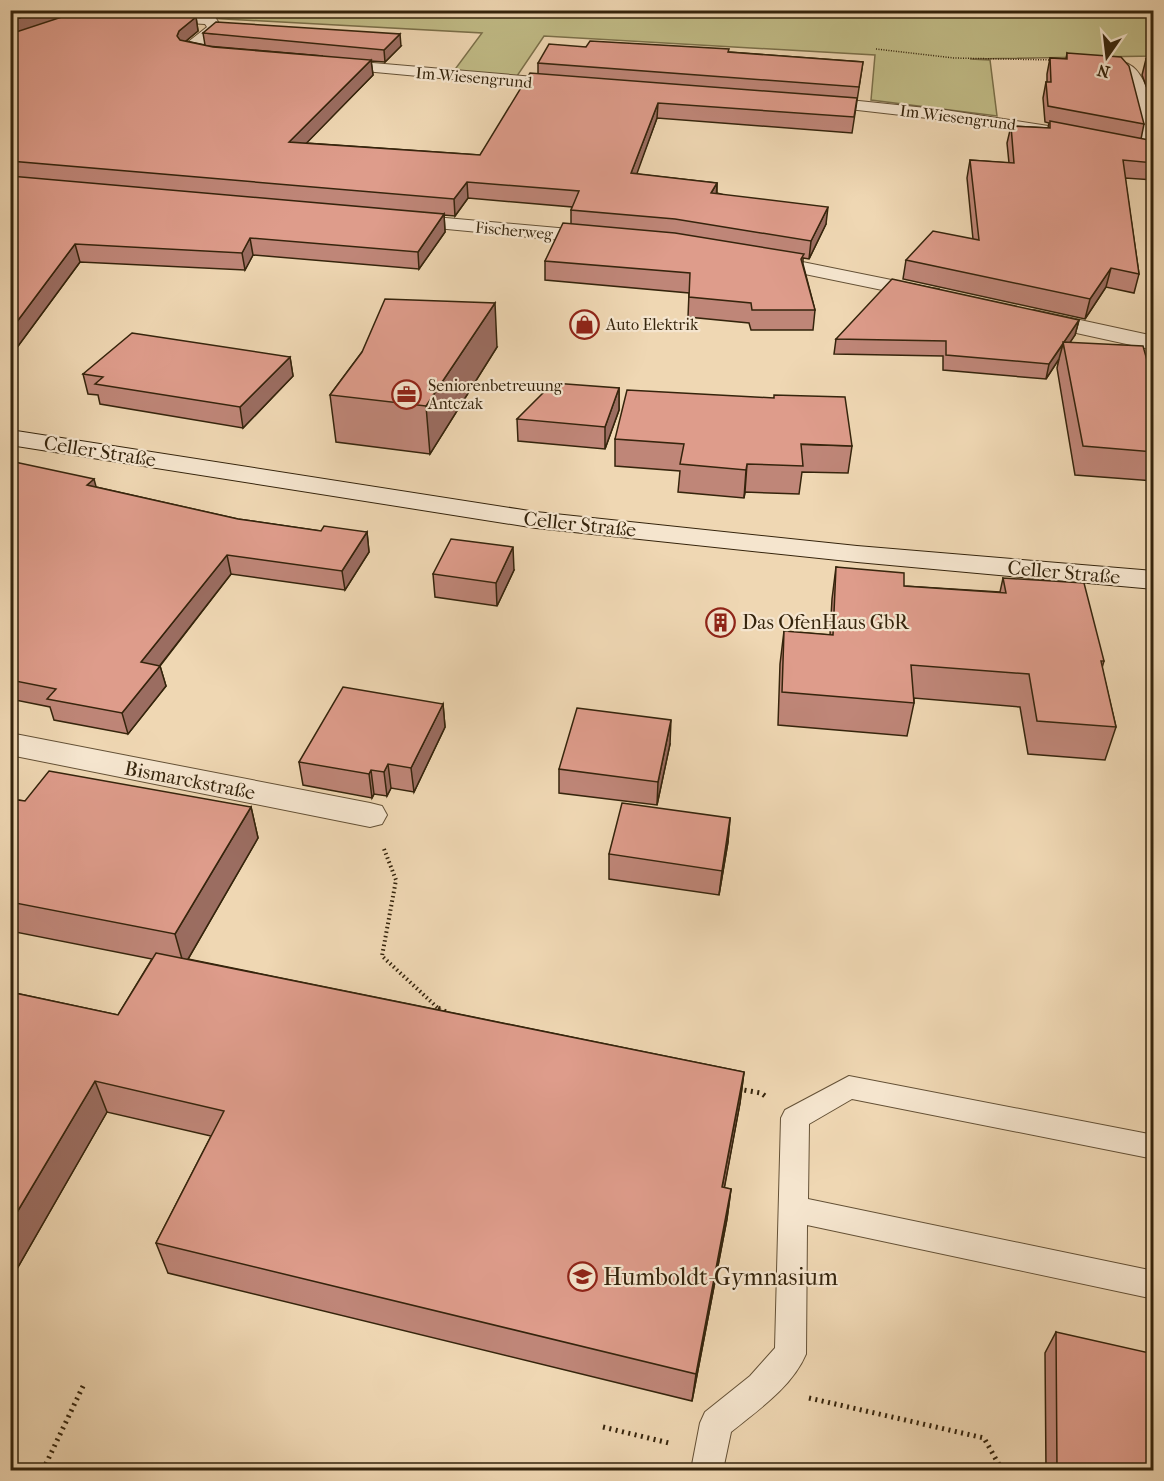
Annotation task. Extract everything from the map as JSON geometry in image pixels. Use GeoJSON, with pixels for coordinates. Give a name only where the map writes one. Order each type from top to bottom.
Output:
{"type":"FeatureCollection","features":[{"type":"Feature","properties":{"kind":"street"},"geometry":{"type":"LineString","coordinates":[[69,17],[96,14],[210,20],[215,28],[188,49],[240,56]]}},
{"type":"Feature","properties":{"kind":"street","name":"Im Wiesengrund"},"geometry":{"type":"LineString","coordinates":[[310,62],[587,86]]}},
{"type":"Feature","properties":{"kind":"street"},"geometry":{"type":"LineString","coordinates":[[1123,67],[1136,80],[1153,153]]}},
{"type":"Feature","properties":{"kind":"street","name":"Im Wiesengrund"},"geometry":{"type":"LineString","coordinates":[[794,99],[945,115],[1041,128],[1097,139]]}},
{"type":"Feature","properties":{"kind":"street"},"geometry":{"type":"LineString","coordinates":[[1131,146],[1153,153]]}},
{"type":"Feature","properties":{"kind":"street","name":"Fischerweg"},"geometry":{"type":"LineString","coordinates":[[377,218],[627,240]]}},
{"type":"Feature","properties":{"kind":"street"},"geometry":{"type":"LineString","coordinates":[[739,255],[804,266],[956,300]]}},
{"type":"Feature","properties":{"kind":"street"},"geometry":{"type":"LineString","coordinates":[[1014,312],[1154,343]]}},
{"type":"Feature","properties":{"kind":"street","name":"Celler Straße"},"geometry":{"type":"LineString","coordinates":[[10,437],[536,520],[856,554],[1154,580]]}},
{"type":"Feature","properties":{"kind":"street","name":"Bismarckstraße"},"geometry":{"type":"LineString","coordinates":[[10,744],[370,815]]}},
{"type":"Feature","properties":{"kind":"lane"},"geometry":{"type":"LineString","coordinates":[[709,1462],[716,1423],[762,1387],[790,1354],[795,1118],[849,1087],[1154,1147]]}},
{"type":"Feature","properties":{"kind":"lane"},"geometry":{"type":"LineString","coordinates":[[793,1209],[1154,1285]]}},
{"type":"Feature","properties":{"kind":"path"},"geometry":{"type":"LineString","coordinates":[[876,49],[954,58],[1058,60]]}},
{"type":"Feature","properties":{"kind":"path"},"geometry":{"type":"LineString","coordinates":[[370,815],[396,880],[382,956],[440,1010],[451,1014]]}},
{"type":"Feature","properties":{"kind":"path"},"geometry":{"type":"LineString","coordinates":[[732,1089],[761,1093],[795,1118]]}},
{"type":"Feature","properties":{"kind":"path"},"geometry":{"type":"LineString","coordinates":[[43,1470],[86,1382]]}},
{"type":"Feature","properties":{"kind":"path"},"geometry":{"type":"LineString","coordinates":[[762,1387],[984,1438],[1002,1470]]}},
{"type":"Feature","properties":{"kind":"path"},"geometry":{"type":"LineString","coordinates":[[603,1427],[709,1462]]}},
{"type":"Feature","properties":{"kind":"shaded area"},"geometry":{"type":"Polygon","coordinates":[[[1153,10],[1154,56],[970,59],[990,60],[997,116],[871,100],[875,55],[544,36],[517,76],[453,72],[482,33],[80,11],[1153,10]]]}},
{"type":"Feature","properties":{"kind":"building"},"geometry":{"type":"Polygon","coordinates":[[[10,10],[43,10],[10,21],[10,10]]]}},
{"type":"Feature","properties":{"kind":"building"},"geometry":{"type":"Polygon","coordinates":[[[83,10],[150,10],[196,17],[179,31],[177,36],[180,40],[213,47],[371,60],[289,142],[480,155],[530,73],[857,98],[854,117],[658,103],[631,173],[717,183],[711,193],[828,207],[811,241],[675,219],[571,210],[579,191],[467,182],[454,199],[10,161],[10,34],[83,10]]]}},
{"type":"Feature","properties":{"kind":"building"},"geometry":{"type":"Polygon","coordinates":[[[216,22],[400,34],[384,50],[203,33],[216,22]]]}},
{"type":"Feature","properties":{"kind":"building"},"geometry":{"type":"Polygon","coordinates":[[[590,41],[729,49],[728,52],[863,62],[859,87],[538,63],[549,44],[586,47],[590,41]]]}},
{"type":"Feature","properties":{"kind":"building"},"geometry":{"type":"Polygon","coordinates":[[[1067,53],[1121,57],[1129,66],[1144,124],[1048,106],[1046,82],[1051,82],[1050,58],[1067,59],[1067,53]]]}},
{"type":"Feature","properties":{"kind":"building"},"geometry":{"type":"Polygon","coordinates":[[[1146,59],[1154,60],[1154,79],[1146,59]]]}},
{"type":"Feature","properties":{"kind":"building"},"geometry":{"type":"Polygon","coordinates":[[[1050,121],[1149,140],[1154,143],[1154,163],[1123,160],[1139,274],[1111,268],[1090,299],[906,260],[933,231],[979,240],[970,160],[1014,163],[1011,126],[1050,128],[1050,121]]]}},
{"type":"Feature","properties":{"kind":"building"},"geometry":{"type":"Polygon","coordinates":[[[10,176],[444,214],[418,252],[250,238],[242,253],[75,244],[10,331],[10,176]]]}},
{"type":"Feature","properties":{"kind":"building"},"geometry":{"type":"Polygon","coordinates":[[[563,223],[675,233],[804,254],[801,259],[815,310],[752,310],[751,303],[689,297],[690,273],[545,261],[563,223]]]}},
{"type":"Feature","properties":{"kind":"building"},"geometry":{"type":"Polygon","coordinates":[[[892,279],[1079,320],[1049,364],[946,355],[946,341],[836,339],[892,279]]]}},
{"type":"Feature","properties":{"kind":"building"},"geometry":{"type":"Polygon","coordinates":[[[385,299],[495,303],[426,406],[330,395],[362,352],[385,299]]]}},
{"type":"Feature","properties":{"kind":"building"},"geometry":{"type":"Polygon","coordinates":[[[132,333],[290,357],[240,407],[95,384],[103,377],[83,374],[132,333]]]}},
{"type":"Feature","properties":{"kind":"building"},"geometry":{"type":"Polygon","coordinates":[[[1063,342],[1143,346],[1154,385],[1154,452],[1083,446],[1063,342]]]}},
{"type":"Feature","properties":{"kind":"building"},"geometry":{"type":"Polygon","coordinates":[[[553,383],[619,388],[605,427],[517,419],[553,383]]]}},
{"type":"Feature","properties":{"kind":"building"},"geometry":{"type":"Polygon","coordinates":[[[627,390],[774,398],[774,395],[845,397],[852,446],[801,444],[803,466],[747,464],[746,470],[680,464],[684,444],[615,439],[627,390]]]}},
{"type":"Feature","properties":{"kind":"building"},"geometry":{"type":"Polygon","coordinates":[[[10,461],[94,479],[87,485],[238,519],[321,531],[324,526],[367,532],[342,571],[227,555],[141,662],[160,666],[122,713],[47,699],[56,689],[10,680],[10,461]]]}},
{"type":"Feature","properties":{"kind":"building"},"geometry":{"type":"Polygon","coordinates":[[[451,539],[513,547],[496,583],[433,574],[451,539]]]}},
{"type":"Feature","properties":{"kind":"building"},"geometry":{"type":"Polygon","coordinates":[[[836,567],[904,573],[904,586],[1006,593],[1003,578],[1084,583],[1104,661],[1101,661],[1116,727],[1037,721],[1029,674],[911,665],[914,703],[782,692],[784,631],[833,635],[836,567]]]}},
{"type":"Feature","properties":{"kind":"building"},"geometry":{"type":"Polygon","coordinates":[[[343,687],[443,704],[411,768],[388,764],[384,772],[371,770],[369,774],[299,762],[343,687]]]}},
{"type":"Feature","properties":{"kind":"building"},"geometry":{"type":"Polygon","coordinates":[[[577,708],[671,720],[658,782],[559,769],[577,708]]]}},
{"type":"Feature","properties":{"kind":"building"},"geometry":{"type":"Polygon","coordinates":[[[49,771],[251,807],[175,934],[10,902],[10,799],[25,801],[49,771]]]}},
{"type":"Feature","properties":{"kind":"building"},"geometry":{"type":"Polygon","coordinates":[[[622,803],[730,818],[722,871],[609,854],[622,803]]]}},
{"type":"Feature","properties":{"kind":"building"},"geometry":{"type":"Polygon","coordinates":[[[156,953],[744,1072],[722,1187],[731,1189],[696,1374],[156,1243],[224,1111],[95,1081],[10,1224],[10,992],[118,1015],[156,953]]]}},
{"type":"Feature","properties":{"kind":"building"},"geometry":{"type":"Polygon","coordinates":[[[1056,1332],[1154,1354],[1154,1470],[1057,1470],[1056,1332]]]}},
{"type":"Feature","properties":{"kind":"place","name":"Auto Elektrik"},"geometry":{"type":"Point","coordinates":[585,324]}},
{"type":"Feature","properties":{"kind":"place","name":"Seniorenbetreuung Antczak"},"geometry":{"type":"Point","coordinates":[407,394]}},
{"type":"Feature","properties":{"kind":"place","name":"Das OfenHaus GbR"},"geometry":{"type":"Point","coordinates":[721,622]}},
{"type":"Feature","properties":{"kind":"place","name":"Humboldt-Gymnasium"},"geometry":{"type":"Point","coordinates":[582,1277]}}]}
